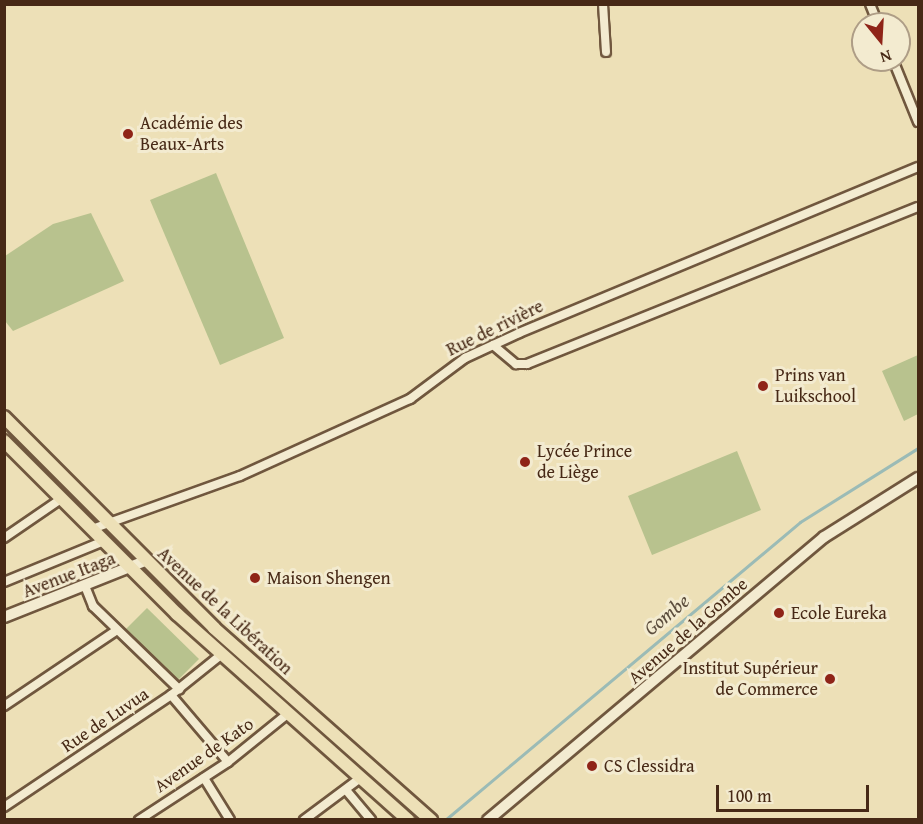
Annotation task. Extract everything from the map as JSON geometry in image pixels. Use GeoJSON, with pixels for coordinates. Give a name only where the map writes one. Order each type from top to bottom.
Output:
{"type":"FeatureCollection","features":[{"type":"Feature","properties":{"kind":"main road","name":"Avenue de la Libération"},"geometry":{"type":"LineString","coordinates":[[4,417],[145,561],[430,819]]}},
{"type":"Feature","properties":{"kind":"main road","name":"Avenue de la Libération"},"geometry":{"type":"LineString","coordinates":[[4,441],[130,569],[220,654],[286,715],[408,819]]}},
{"type":"Feature","properties":{"kind":"street"},"geometry":{"type":"LineString","coordinates":[[603,4],[606,52]]}},
{"type":"Feature","properties":{"kind":"street"},"geometry":{"type":"LineString","coordinates":[[898,72],[918,122]]}},
{"type":"Feature","properties":{"kind":"street","name":"Rue de rivière"},"geometry":{"type":"LineString","coordinates":[[92,529],[106,522],[240,476],[399,404],[493,345],[918,167]]}},
{"type":"Feature","properties":{"kind":"street"},"geometry":{"type":"LineString","coordinates":[[493,345],[516,364],[527,364],[918,207]]}},
{"type":"Feature","properties":{"kind":"street","name":"Avenue de la Gombe"},"geometry":{"type":"LineString","coordinates":[[488,819],[824,537],[918,478]]}},
{"type":"Feature","properties":{"kind":"street"},"geometry":{"type":"LineString","coordinates":[[4,538],[61,499]]}},
{"type":"Feature","properties":{"kind":"street"},"geometry":{"type":"LineString","coordinates":[[4,582],[104,541]]}},
{"type":"Feature","properties":{"kind":"street","name":"Avenue Itaga"},"geometry":{"type":"LineString","coordinates":[[4,617],[130,569],[145,561]]}},
{"type":"Feature","properties":{"kind":"street"},"geometry":{"type":"LineString","coordinates":[[85,586],[93,606],[175,692],[228,762]]}},
{"type":"Feature","properties":{"kind":"street"},"geometry":{"type":"LineString","coordinates":[[4,706],[117,630]]}},
{"type":"Feature","properties":{"kind":"street","name":"Rue de Luvua"},"geometry":{"type":"LineString","coordinates":[[4,807],[175,692],[220,654]]}},
{"type":"Feature","properties":{"kind":"street","name":"Avenue de Kato"},"geometry":{"type":"LineString","coordinates":[[139,819],[228,762],[286,715]]}},
{"type":"Feature","properties":{"kind":"street"},"geometry":{"type":"LineString","coordinates":[[204,778],[230,819]]}},
{"type":"Feature","properties":{"kind":"street"},"geometry":{"type":"LineString","coordinates":[[304,819],[359,779]]}},
{"type":"Feature","properties":{"kind":"street"},"geometry":{"type":"LineString","coordinates":[[346,790],[371,819]]}},
{"type":"Feature","properties":{"kind":"green space"},"geometry":{"type":"Polygon","coordinates":[[[216,173],[284,338],[220,365],[150,200],[216,173]]]}},
{"type":"Feature","properties":{"kind":"green space"},"geometry":{"type":"Polygon","coordinates":[[[91,213],[124,281],[13,331],[5,321],[5,256],[53,224],[91,213]]]}},
{"type":"Feature","properties":{"kind":"green space"},"geometry":{"type":"Polygon","coordinates":[[[918,355],[918,414],[904,421],[882,371],[918,355]]]}},
{"type":"Feature","properties":{"kind":"green space"},"geometry":{"type":"Polygon","coordinates":[[[737,451],[761,510],[652,555],[628,496],[737,451]]]}},
{"type":"Feature","properties":{"kind":"green space"},"geometry":{"type":"Polygon","coordinates":[[[147,608],[199,659],[176,682],[124,631],[147,608]]]}},
{"type":"Feature","properties":{"kind":"waterway","name":"Gombe"},"geometry":{"type":"LineString","coordinates":[[445,820],[800,522],[918,448]]}},
{"type":"Feature","properties":{"kind":"place","name":"Académie des Beaux-Arts"},"geometry":{"type":"Point","coordinates":[128,134]}},
{"type":"Feature","properties":{"kind":"place","name":"Prins van Luikschool"},"geometry":{"type":"Point","coordinates":[763,386]}},
{"type":"Feature","properties":{"kind":"place","name":"Lycée Prince de Liège"},"geometry":{"type":"Point","coordinates":[525,462]}},
{"type":"Feature","properties":{"kind":"place","name":"Maison Shengen"},"geometry":{"type":"Point","coordinates":[255,578]}},
{"type":"Feature","properties":{"kind":"place","name":"Ecole Eureka"},"geometry":{"type":"Point","coordinates":[779,613]}},
{"type":"Feature","properties":{"kind":"place","name":"Institut Supérieur de Commerce"},"geometry":{"type":"Point","coordinates":[830,679]}},
{"type":"Feature","properties":{"kind":"place","name":"CS Clessidra"},"geometry":{"type":"Point","coordinates":[592,766]}}]}
